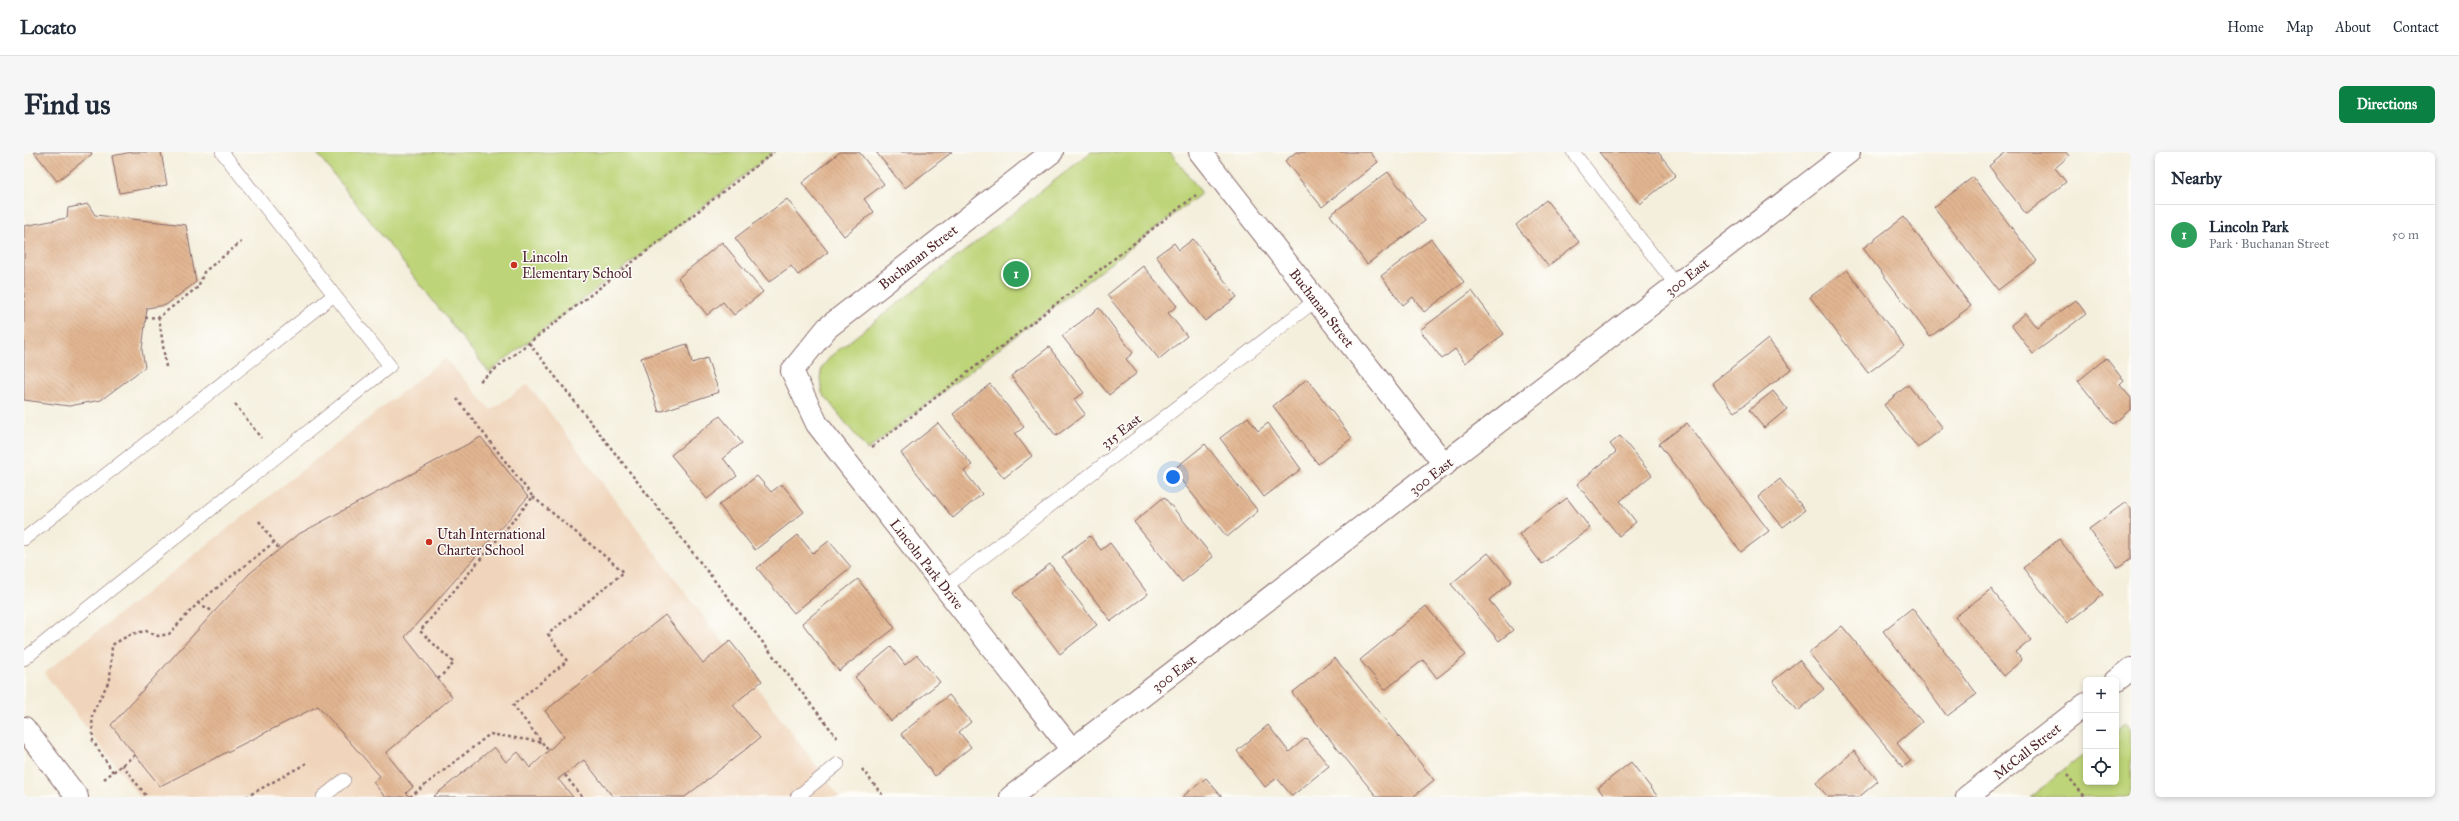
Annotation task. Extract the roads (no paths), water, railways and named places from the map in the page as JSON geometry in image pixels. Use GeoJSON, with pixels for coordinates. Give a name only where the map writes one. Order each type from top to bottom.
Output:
{"type":"FeatureCollection","features":[{"type":"Feature","properties":{"kind":"street","name":"Buchanan Street"},"geometry":{"type":"LineString","coordinates":[[792,371],[827,328],[1052,152]]}},
{"type":"Feature","properties":{"kind":"street","name":"Buchanan Street"},"geometry":{"type":"LineString","coordinates":[[1200,152],[1445,465]]}},
{"type":"Feature","properties":{"kind":"street","name":"300 East"},"geometry":{"type":"LineString","coordinates":[[1011,797],[1445,465],[1849,152]]}},
{"type":"Feature","properties":{"kind":"street","name":"Lincoln Park Drive"},"geometry":{"type":"LineString","coordinates":[[792,371],[817,424],[1072,750]]}},
{"type":"Feature","properties":{"kind":"street"},"geometry":{"type":"LineString","coordinates":[[2119,679],[2131,669]]}},
{"type":"Feature","properties":{"kind":"street","name":"McCall Street"},"geometry":{"type":"LineString","coordinates":[[1967,797],[2083,706]]}},
{"type":"Feature","properties":{"kind":"street"},"geometry":{"type":"LineString","coordinates":[[24,728],[77,797]]}},
{"type":"Feature","properties":{"kind":"lane"},"geometry":{"type":"LineString","coordinates":[[24,659],[390,366],[222,152]]}},
{"type":"Feature","properties":{"kind":"lane"},"geometry":{"type":"LineString","coordinates":[[1573,152],[1676,285]]}},
{"type":"Feature","properties":{"kind":"lane"},"geometry":{"type":"LineString","coordinates":[[24,539],[334,295]]}},
{"type":"Feature","properties":{"kind":"lane","name":"315 East"},"geometry":{"type":"LineString","coordinates":[[945,587],[1316,300]]}},
{"type":"Feature","properties":{"kind":"lane"},"geometry":{"type":"LineString","coordinates":[[797,797],[838,764]]}},
{"type":"Feature","properties":{"kind":"lane"},"geometry":{"type":"LineString","coordinates":[[323,797],[344,780]]}},
{"type":"Feature","properties":{"kind":"place","name":"Lincoln Elementary School"},"geometry":{"type":"Point","coordinates":[514,265]}},
{"type":"Feature","properties":{"kind":"place","name":"Lincoln Park"},"geometry":{"type":"Point","coordinates":[1016,274]}},
{"type":"Feature","properties":{"kind":"place","name":"Utah International Charter School"},"geometry":{"type":"Point","coordinates":[429,542]}}]}
